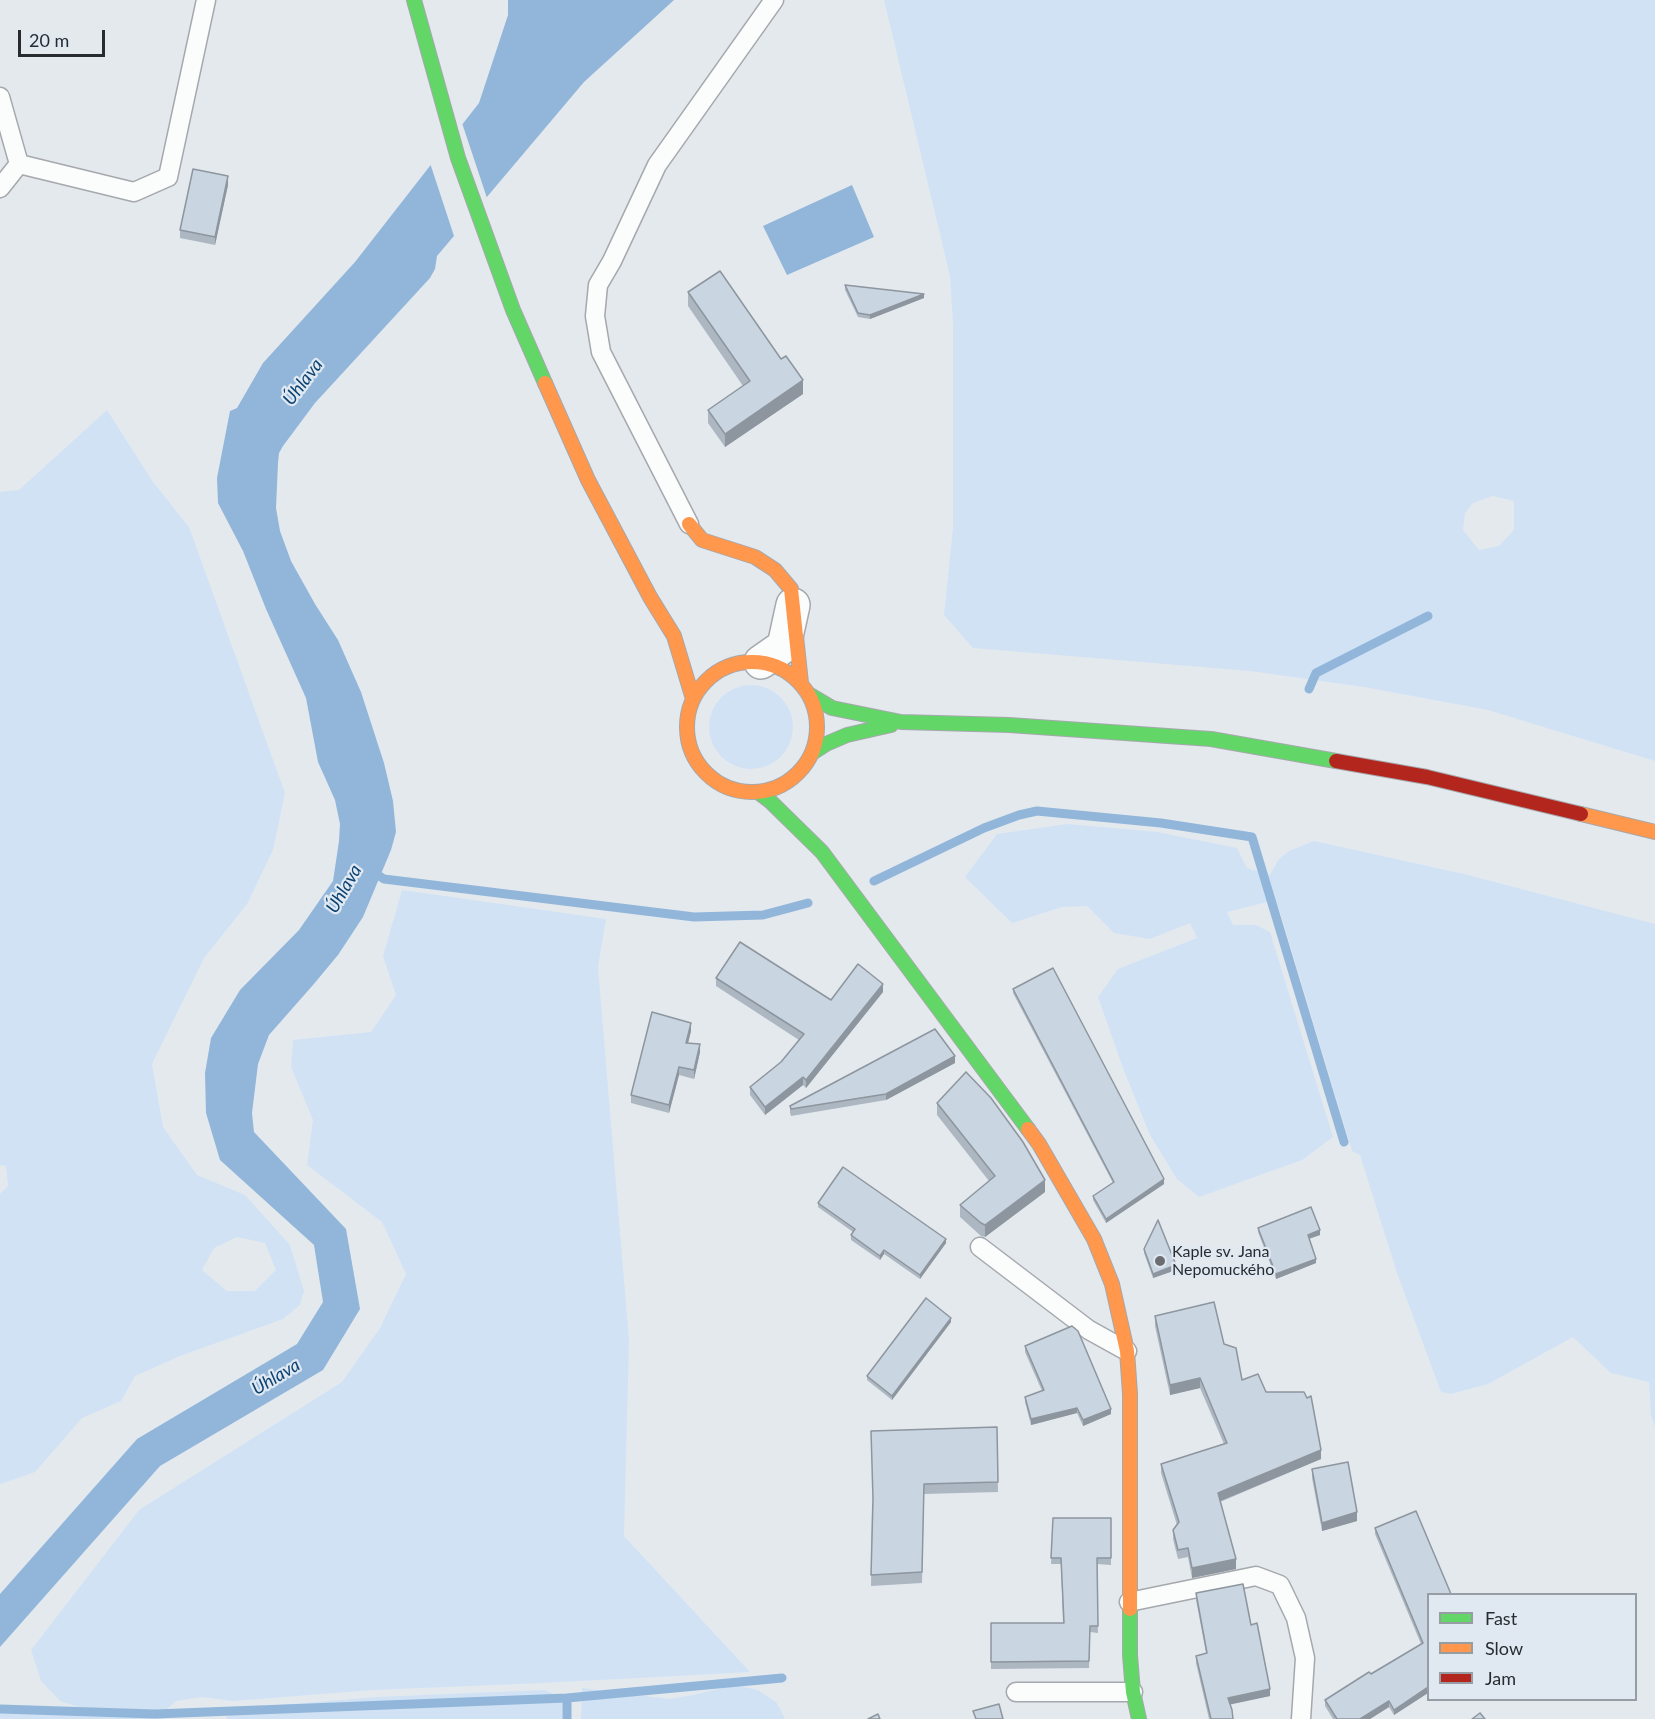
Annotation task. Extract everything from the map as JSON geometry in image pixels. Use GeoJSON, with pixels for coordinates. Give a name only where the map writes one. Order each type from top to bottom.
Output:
{"type":"FeatureCollection","features":[{"type":"Feature","properties":{"kind":"main road"},"geometry":{"type":"LineString","coordinates":[[414,1],[436,86],[461,168],[493,259],[533,359],[588,480],[650,597],[674,636],[693,699]]}},
{"type":"Feature","properties":{"kind":"main road"},"geometry":{"type":"LineString","coordinates":[[689,524],[702,540],[755,557],[775,570],[791,588],[801,683]]}},
{"type":"Feature","properties":{"kind":"main road"},"geometry":{"type":"LineString","coordinates":[[674,636],[691,646]]}},
{"type":"Feature","properties":{"kind":"main road"},"geometry":{"type":"LineString","coordinates":[[761,662],[790,674],[810,695],[818,724],[817,738],[812,753],[796,776],[778,787],[758,792],[743,792],[728,788],[703,770],[689,744],[688,713],[693,699],[723,664],[761,662]]}},
{"type":"Feature","properties":{"kind":"main road"},"geometry":{"type":"LineString","coordinates":[[810,695],[832,708],[901,722],[1009,725],[1211,739],[1427,777],[1655,832]]}},
{"type":"Feature","properties":{"kind":"main road"},"geometry":{"type":"LineString","coordinates":[[812,753],[847,735],[901,722]]}},
{"type":"Feature","properties":{"kind":"main road"},"geometry":{"type":"LineString","coordinates":[[796,776],[798,795]]}},
{"type":"Feature","properties":{"kind":"main road"},"geometry":{"type":"LineString","coordinates":[[758,792],[822,852],[1039,1144],[1094,1239],[1112,1284],[1127,1351],[1130,1394],[1130,1655],[1133,1692],[1139,1719]]}},
{"type":"Feature","properties":{"kind":"main road"},"geometry":{"type":"LineString","coordinates":[[804,814],[822,852]]}},
{"type":"Feature","properties":{"kind":"street"},"geometry":{"type":"LineString","coordinates":[[761,662],[784,646],[793,603]]}},
{"type":"Feature","properties":{"kind":"lane"},"geometry":{"type":"LineString","coordinates":[[19,164],[134,192],[168,177],[206,0]]}},
{"type":"Feature","properties":{"kind":"lane"},"geometry":{"type":"LineString","coordinates":[[689,524],[601,352],[595,316],[598,285],[612,261],[657,165],[774,0]]}},
{"type":"Feature","properties":{"kind":"lane"},"geometry":{"type":"LineString","coordinates":[[0,97],[19,164]]}},
{"type":"Feature","properties":{"kind":"lane"},"geometry":{"type":"LineString","coordinates":[[0,188],[19,164]]}},
{"type":"Feature","properties":{"kind":"lane"},"geometry":{"type":"LineString","coordinates":[[980,1247],[1089,1330],[1127,1351]]}},
{"type":"Feature","properties":{"kind":"lane"},"geometry":{"type":"LineString","coordinates":[[1129,1602],[1256,1576],[1280,1585],[1296,1618],[1305,1658],[1301,1719]]}},
{"type":"Feature","properties":{"kind":"lane"},"geometry":{"type":"LineString","coordinates":[[1016,1692],[1133,1692]]}},
{"type":"Feature","properties":{"kind":"shaded area"},"geometry":{"type":"Polygon","coordinates":[[[884,0],[1655,0],[1655,761],[1488,710],[1364,687],[1250,671],[973,648],[944,615],[953,528],[953,324],[950,276],[884,0]],[[1493,496],[1473,503],[1465,513],[1463,530],[1479,550],[1499,546],[1514,530],[1514,501],[1493,496]]]}},
{"type":"Feature","properties":{"kind":"shaded area"},"geometry":{"type":"Polygon","coordinates":[[[107,410],[153,482],[189,527],[285,793],[273,850],[247,904],[204,958],[152,1064],[163,1127],[197,1175],[245,1195],[290,1245],[304,1291],[300,1305],[283,1319],[180,1356],[135,1376],[121,1401],[82,1418],[35,1472],[0,1484],[0,1194],[8,1186],[6,1166],[0,1165],[0,492],[19,490],[107,410]],[[237,1237],[214,1248],[202,1270],[227,1291],[255,1291],[276,1270],[265,1243],[237,1237]]]}},
{"type":"Feature","properties":{"kind":"shaded area"},"geometry":{"type":"Polygon","coordinates":[[[751,685],[767,688],[781,697],[790,711],[793,727],[790,743],[781,757],[767,766],[751,769],[735,766],[721,757],[712,743],[709,727],[712,711],[721,697],[735,688],[751,685]]]}},
{"type":"Feature","properties":{"kind":"shaded area"},"geometry":{"type":"Polygon","coordinates":[[[1068,824],[1157,832],[1237,848],[1247,868],[1270,875],[1278,860],[1289,851],[1314,841],[1464,874],[1655,924],[1655,1427],[1651,1415],[1649,1382],[1611,1373],[1573,1337],[1488,1384],[1451,1394],[1441,1392],[1397,1273],[1360,1155],[1352,1151],[1275,900],[1227,912],[1233,925],[1256,925],[1270,932],[1333,1137],[1302,1160],[1199,1197],[1177,1179],[1150,1135],[1098,997],[1118,969],[1197,938],[1190,923],[1150,939],[1114,933],[1087,906],[1062,907],[1012,923],[965,877],[997,834],[1068,824]]]}},
{"type":"Feature","properties":{"kind":"shaded area"},"geometry":{"type":"Polygon","coordinates":[[[402,890],[606,919],[598,967],[629,1340],[624,1536],[750,1672],[373,1690],[233,1701],[202,1697],[176,1701],[159,1716],[163,1719],[0,1719],[0,1712],[89,1710],[60,1701],[41,1681],[31,1650],[139,1510],[342,1382],[380,1328],[406,1274],[382,1222],[307,1165],[313,1120],[291,1067],[293,1040],[371,1032],[396,995],[383,956],[402,890]]]}},
{"type":"Feature","properties":{"kind":"shaded area"},"geometry":{"type":"Polygon","coordinates":[[[735,1685],[758,1690],[777,1703],[785,1719],[581,1719],[582,1688],[669,1699],[735,1685]]]}},
{"type":"Feature","properties":{"kind":"shaded area"},"geometry":{"type":"Polygon","coordinates":[[[544,1690],[562,1697],[562,1719],[226,1719],[231,1709],[377,1697],[544,1690]]]}},
{"type":"Feature","properties":{"kind":"water","name":"Úhlava"},"geometry":{"type":"Polygon","coordinates":[[[508,0],[674,0],[584,82],[437,256],[435,269],[430,278],[315,403],[279,453],[276,508],[280,531],[291,561],[338,640],[361,692],[384,763],[393,801],[396,832],[391,850],[363,917],[338,955],[269,1035],[258,1064],[252,1113],[254,1132],[346,1229],[360,1309],[323,1370],[160,1466],[0,1647],[0,1594],[137,1439],[297,1344],[323,1302],[314,1245],[220,1160],[206,1113],[205,1073],[211,1038],[240,990],[299,930],[333,881],[340,824],[335,800],[318,762],[306,698],[243,551],[218,503],[217,478],[230,411],[237,408],[263,363],[355,262],[479,103],[508,15],[508,0]]]}},
{"type":"Feature","properties":{"kind":"water"},"geometry":{"type":"Polygon","coordinates":[[[852,185],[874,237],[787,275],[763,226],[852,185]]]}},
{"type":"Feature","properties":{"kind":"pier"},"geometry":{"type":"Polygon","coordinates":[[[461,120],[488,201],[455,239],[429,160],[461,120]]]}},
{"type":"Feature","properties":{"kind":"building"},"geometry":{"type":"Polygon","coordinates":[[[193,169],[228,176],[215,237],[180,230],[193,169]]]}},
{"type":"Feature","properties":{"kind":"building"},"geometry":{"type":"Polygon","coordinates":[[[720,271],[781,359],[786,356],[803,380],[725,434],[708,410],[750,381],[688,292],[720,271]]]}},
{"type":"Feature","properties":{"kind":"building"},"geometry":{"type":"Polygon","coordinates":[[[845,285],[924,294],[870,315],[858,313],[845,285]]]}},
{"type":"Feature","properties":{"kind":"building"},"geometry":{"type":"Polygon","coordinates":[[[740,942],[831,1000],[858,964],[883,984],[806,1080],[803,1077],[765,1107],[750,1087],[781,1062],[804,1034],[716,978],[740,942]]]}},
{"type":"Feature","properties":{"kind":"building"},"geometry":{"type":"Polygon","coordinates":[[[1053,968],[1164,1179],[1106,1219],[1093,1196],[1114,1182],[1013,989],[1053,968]]]}},
{"type":"Feature","properties":{"kind":"building"},"geometry":{"type":"Polygon","coordinates":[[[652,1012],[691,1023],[686,1043],[700,1044],[694,1070],[679,1067],[669,1105],[631,1095],[652,1012]]]}},
{"type":"Feature","properties":{"kind":"building"},"geometry":{"type":"Polygon","coordinates":[[[935,1029],[955,1056],[886,1094],[791,1109],[790,1106],[935,1029]]]}},
{"type":"Feature","properties":{"kind":"building"},"geometry":{"type":"Polygon","coordinates":[[[966,1072],[991,1098],[1023,1142],[1045,1180],[985,1225],[960,1205],[995,1176],[937,1103],[966,1072]]]}},
{"type":"Feature","properties":{"kind":"building"},"geometry":{"type":"Polygon","coordinates":[[[843,1167],[946,1239],[920,1275],[884,1250],[880,1256],[851,1235],[855,1229],[818,1203],[843,1167]]]}},
{"type":"Feature","properties":{"kind":"building"},"geometry":{"type":"Polygon","coordinates":[[[1311,1207],[1320,1230],[1308,1235],[1316,1259],[1276,1274],[1258,1228],[1311,1207]]]}},
{"type":"Feature","properties":{"kind":"building","name":"Kaple sv. Jana Nepomuckého"},"geometry":{"type":"Polygon","coordinates":[[[1158,1220],[1176,1265],[1153,1274],[1144,1249],[1158,1220]]]}},
{"type":"Feature","properties":{"kind":"building"},"geometry":{"type":"Polygon","coordinates":[[[926,1298],[951,1318],[892,1396],[867,1376],[926,1298]]]}},
{"type":"Feature","properties":{"kind":"building"},"geometry":{"type":"Polygon","coordinates":[[[1214,1302],[1224,1344],[1236,1348],[1242,1380],[1258,1374],[1266,1392],[1304,1392],[1307,1398],[1311,1396],[1321,1450],[1218,1493],[1236,1559],[1192,1568],[1188,1548],[1178,1550],[1173,1530],[1179,1522],[1161,1464],[1227,1443],[1200,1378],[1170,1385],[1155,1316],[1214,1302]]]}},
{"type":"Feature","properties":{"kind":"building"},"geometry":{"type":"Polygon","coordinates":[[[1072,1326],[1078,1331],[1111,1409],[1083,1420],[1077,1408],[1031,1419],[1025,1397],[1044,1390],[1025,1346],[1072,1326]]]}},
{"type":"Feature","properties":{"kind":"building"},"geometry":{"type":"Polygon","coordinates":[[[997,1427],[998,1482],[924,1484],[922,1572],[871,1575],[873,1499],[871,1431],[997,1427]]]}},
{"type":"Feature","properties":{"kind":"building"},"geometry":{"type":"Polygon","coordinates":[[[1348,1462],[1357,1512],[1322,1523],[1312,1469],[1348,1462]]]}},
{"type":"Feature","properties":{"kind":"building"},"geometry":{"type":"Polygon","coordinates":[[[1416,1511],[1451,1593],[1427,1593],[1427,1688],[1394,1710],[1389,1701],[1360,1719],[1337,1719],[1325,1700],[1369,1672],[1371,1674],[1423,1643],[1375,1528],[1416,1511]]]}},
{"type":"Feature","properties":{"kind":"building"},"geometry":{"type":"Polygon","coordinates":[[[1053,1518],[1111,1518],[1111,1558],[1097,1558],[1098,1626],[1090,1626],[1089,1661],[991,1662],[991,1623],[1064,1623],[1061,1558],[1051,1558],[1053,1518]]]}},
{"type":"Feature","properties":{"kind":"building"},"geometry":{"type":"Polygon","coordinates":[[[1243,1584],[1251,1625],[1257,1623],[1270,1689],[1228,1698],[1233,1719],[1211,1719],[1196,1656],[1207,1653],[1196,1593],[1243,1584]]]}},
{"type":"Feature","properties":{"kind":"building"},"geometry":{"type":"Polygon","coordinates":[[[999,1704],[1003,1719],[976,1719],[973,1711],[999,1704]]]}},
{"type":"Feature","properties":{"kind":"building"},"geometry":{"type":"Polygon","coordinates":[[[1480,1713],[1485,1719],[1472,1719],[1480,1713]]]}},
{"type":"Feature","properties":{"kind":"building"},"geometry":{"type":"Polygon","coordinates":[[[878,1714],[880,1719],[868,1719],[878,1714]]]}},
{"type":"Feature","properties":{"kind":"waterway"},"geometry":{"type":"LineString","coordinates":[[1309,689],[1316,673],[1428,616]]}},
{"type":"Feature","properties":{"kind":"waterway"},"geometry":{"type":"LineString","coordinates":[[874,881],[984,828],[1037,811],[1161,823],[1252,837],[1344,1142]]}},
{"type":"Feature","properties":{"kind":"waterway","name":"Úhlava"},"geometry":{"type":"LineString","coordinates":[[370,870],[384,879],[694,917],[763,915],[808,903]]}},
{"type":"Feature","properties":{"kind":"waterway"},"geometry":{"type":"LineString","coordinates":[[567,1698],[782,1678]]}},
{"type":"Feature","properties":{"kind":"waterway"},"geometry":{"type":"LineString","coordinates":[[0,1709],[155,1714],[567,1698],[567,1719]]}},
{"type":"Feature","properties":{"kind":"traffic: fast"},"geometry":{"type":"LineString","coordinates":[[414,0],[458,158],[513,310],[545,383]]}},
{"type":"Feature","properties":{"kind":"traffic: fast"},"geometry":{"type":"LineString","coordinates":[[810,695],[832,708],[901,722],[1009,725],[1211,739],[1336,761]]}},
{"type":"Feature","properties":{"kind":"traffic: fast"},"geometry":{"type":"LineString","coordinates":[[812,753],[847,735],[891,725]]}},
{"type":"Feature","properties":{"kind":"traffic: fast"},"geometry":{"type":"LineString","coordinates":[[758,792],[822,852],[1028,1129]]}},
{"type":"Feature","properties":{"kind":"traffic: fast"},"geometry":{"type":"LineString","coordinates":[[1130,1609],[1133,1692],[1139,1719]]}},
{"type":"Feature","properties":{"kind":"traffic: slow"},"geometry":{"type":"LineString","coordinates":[[545,383],[588,480],[650,597],[674,636],[693,699]]}},
{"type":"Feature","properties":{"kind":"traffic: slow"},"geometry":{"type":"LineString","coordinates":[[689,524],[702,540],[755,557],[775,570],[791,589],[801,683]]}},
{"type":"Feature","properties":{"kind":"traffic: slow"},"geometry":{"type":"LineString","coordinates":[[752,662],[777,667],[798,681],[812,702],[817,727],[812,752],[798,773],[777,787],[752,792],[727,787],[706,773],[692,752],[687,727],[692,702],[706,681],[727,667],[752,662]]}},
{"type":"Feature","properties":{"kind":"traffic: slow"},"geometry":{"type":"LineString","coordinates":[[1581,814],[1655,832]]}},
{"type":"Feature","properties":{"kind":"traffic: slow"},"geometry":{"type":"LineString","coordinates":[[1028,1129],[1094,1239],[1112,1284],[1127,1351],[1130,1394],[1130,1609]]}},
{"type":"Feature","properties":{"kind":"traffic: jam"},"geometry":{"type":"LineString","coordinates":[[1336,761],[1427,777],[1581,814]]}},
{"type":"Feature","properties":{"kind":"place","name":"Kaple sv. Jana Nepomuckého"},"geometry":{"type":"Point","coordinates":[1160,1261]}}]}
